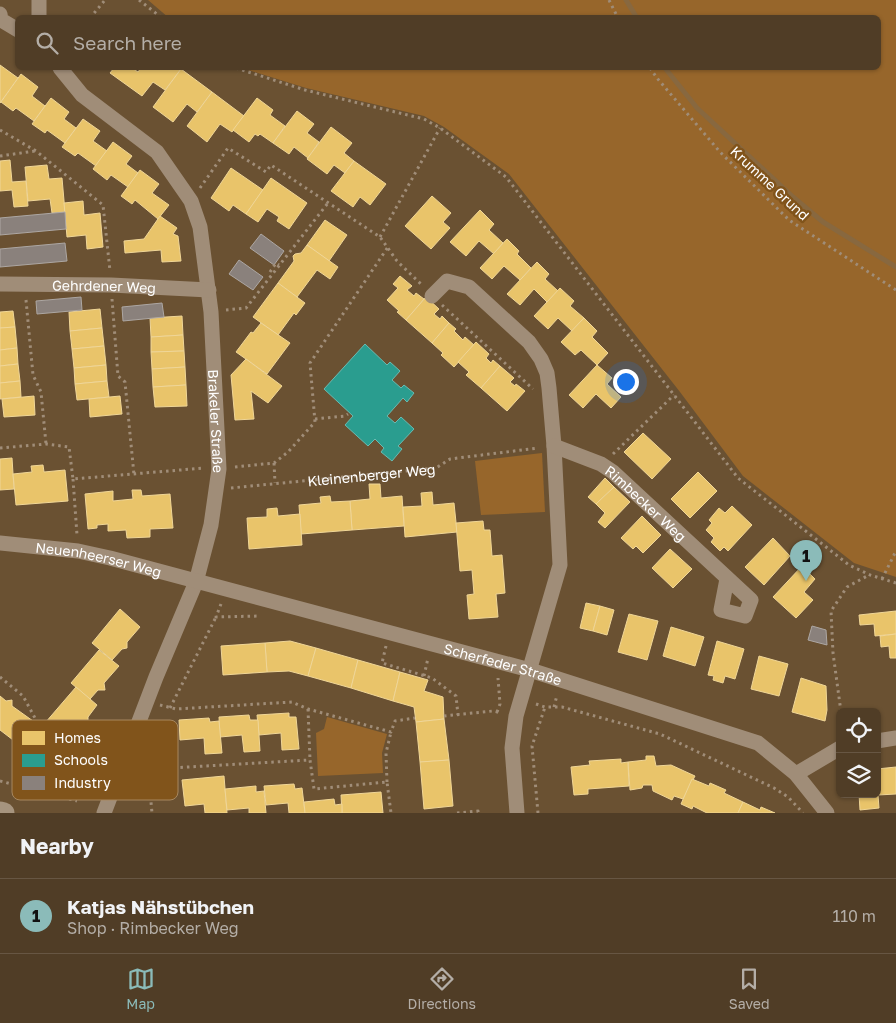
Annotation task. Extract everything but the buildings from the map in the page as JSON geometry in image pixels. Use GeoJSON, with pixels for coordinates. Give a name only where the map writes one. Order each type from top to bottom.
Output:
{"type":"FeatureCollection","features":[{"type":"Feature","properties":{"kind":"street"},"geometry":{"type":"LineString","coordinates":[[39,15],[40,0]]}},
{"type":"Feature","properties":{"kind":"street"},"geometry":{"type":"LineString","coordinates":[[0,14],[2,20],[15,28]]}},
{"type":"Feature","properties":{"kind":"street","name":"Brakeler Straße"},"geometry":{"type":"LineString","coordinates":[[62,70],[82,95],[157,152],[191,201],[200,227],[211,312],[219,468],[212,525],[196,582],[140,720]]}},
{"type":"Feature","properties":{"kind":"street"},"geometry":{"type":"LineString","coordinates":[[432,296],[447,281],[469,286],[529,342],[541,359],[547,373],[554,446],[560,565],[516,716],[512,748],[517,813]]}},
{"type":"Feature","properties":{"kind":"street","name":"Gehrdener Weg"},"geometry":{"type":"LineString","coordinates":[[0,284],[111,285],[208,290]]}},
{"type":"Feature","properties":{"kind":"street","name":"Rimbecker Weg"},"geometry":{"type":"LineString","coordinates":[[554,446],[601,464],[613,472],[727,579]]}},
{"type":"Feature","properties":{"kind":"street","name":"Neuenheerser Weg"},"geometry":{"type":"LineString","coordinates":[[0,543],[78,551],[196,582]]}},
{"type":"Feature","properties":{"kind":"street","name":"Scherfeder Straße"},"geometry":{"type":"LineString","coordinates":[[196,582],[530,670],[758,743],[796,774],[827,813]]}},
{"type":"Feature","properties":{"kind":"street"},"geometry":{"type":"LineString","coordinates":[[881,740],[896,738]]}},
{"type":"Feature","properties":{"kind":"street"},"geometry":{"type":"LineString","coordinates":[[796,774],[836,750]]}},
{"type":"Feature","properties":{"kind":"street","name":"Brakeler Straße"},"geometry":{"type":"LineString","coordinates":[[104,813],[109,800]]}},
{"type":"Feature","properties":{"kind":"street"},"geometry":{"type":"LineString","coordinates":[[0,812],[4,813]]}},
{"type":"Feature","properties":{"kind":"path"},"geometry":{"type":"LineString","coordinates":[[92,15],[105,0]]}},
{"type":"Feature","properties":{"kind":"path"},"geometry":{"type":"LineString","coordinates":[[139,0],[158,15]]}},
{"type":"Feature","properties":{"kind":"path"},"geometry":{"type":"LineString","coordinates":[[609,0],[616,15]]}},
{"type":"Feature","properties":{"kind":"path"},"geometry":{"type":"LineString","coordinates":[[242,70],[305,90],[424,119],[440,128],[506,177],[738,478],[849,565],[870,575],[896,583]]}},
{"type":"Feature","properties":{"kind":"path","name":"Krumme Grund"},"geometry":{"type":"LineString","coordinates":[[651,70],[720,152],[789,220],[896,290]]}},
{"type":"Feature","properties":{"kind":"path"},"geometry":{"type":"LineString","coordinates":[[380,237],[440,128]]}},
{"type":"Feature","properties":{"kind":"path"},"geometry":{"type":"LineString","coordinates":[[0,130],[36,151],[103,204],[118,376],[125,382],[134,475]]}},
{"type":"Feature","properties":{"kind":"path"},"geometry":{"type":"LineString","coordinates":[[191,201],[228,148],[266,172],[271,166],[380,237],[397,261],[532,389],[549,388]]}},
{"type":"Feature","properties":{"kind":"path"},"geometry":{"type":"LineString","coordinates":[[0,156],[36,151]]}},
{"type":"Feature","properties":{"kind":"path"},"geometry":{"type":"LineString","coordinates":[[211,312],[246,308],[328,203]]}},
{"type":"Feature","properties":{"kind":"path"},"geometry":{"type":"LineString","coordinates":[[72,480],[274,463],[288,452],[315,422],[310,363],[388,247]]}},
{"type":"Feature","properties":{"kind":"path"},"geometry":{"type":"LineString","coordinates":[[270,272],[276,263],[279,265]]}},
{"type":"Feature","properties":{"kind":"path"},"geometry":{"type":"LineString","coordinates":[[25,284],[33,375],[41,392],[46,444]]}},
{"type":"Feature","properties":{"kind":"path"},"geometry":{"type":"LineString","coordinates":[[601,464],[674,395]]}},
{"type":"Feature","properties":{"kind":"path"},"geometry":{"type":"LineString","coordinates":[[315,419],[346,416],[348,414]]}},
{"type":"Feature","properties":{"kind":"path"},"geometry":{"type":"LineString","coordinates":[[0,448],[46,444],[69,447],[78,551]]}},
{"type":"Feature","properties":{"kind":"path","name":"Kleinenberger Weg"},"geometry":{"type":"LineString","coordinates":[[217,490],[436,468],[450,458],[554,446]]}},
{"type":"Feature","properties":{"kind":"path"},"geometry":{"type":"LineString","coordinates":[[274,463],[275,483]]}},
{"type":"Feature","properties":{"kind":"path"},"geometry":{"type":"LineString","coordinates":[[882,579],[896,551]]}},
{"type":"Feature","properties":{"kind":"path"},"geometry":{"type":"LineString","coordinates":[[840,708],[832,653],[832,612],[847,587],[870,575]]}},
{"type":"Feature","properties":{"kind":"path"},"geometry":{"type":"LineString","coordinates":[[170,708],[216,617]]}},
{"type":"Feature","properties":{"kind":"path"},"geometry":{"type":"LineString","coordinates":[[386,646],[382,663],[432,678],[456,696],[458,715]]}},
{"type":"Feature","properties":{"kind":"path"},"geometry":{"type":"LineString","coordinates":[[832,653],[839,651]]}},
{"type":"Feature","properties":{"kind":"path"},"geometry":{"type":"LineString","coordinates":[[424,676],[428,658]]}},
{"type":"Feature","properties":{"kind":"path"},"geometry":{"type":"LineString","coordinates":[[0,677],[23,696],[36,720]]}},
{"type":"Feature","properties":{"kind":"path"},"geometry":{"type":"LineString","coordinates":[[497,712],[500,704],[498,678]]}},
{"type":"Feature","properties":{"kind":"path"},"geometry":{"type":"LineString","coordinates":[[521,699],[545,707],[562,707],[660,734],[774,788],[788,797],[803,813]]}},
{"type":"Feature","properties":{"kind":"path"},"geometry":{"type":"LineString","coordinates":[[148,701],[176,709],[292,702],[308,710],[390,732]]}},
{"type":"Feature","properties":{"kind":"path"},"geometry":{"type":"LineString","coordinates":[[538,813],[532,746],[545,707]]}},
{"type":"Feature","properties":{"kind":"path"},"geometry":{"type":"LineString","coordinates":[[308,710],[310,760],[314,789],[388,782]]}},
{"type":"Feature","properties":{"kind":"path"},"geometry":{"type":"LineString","coordinates":[[444,716],[497,712],[516,716]]}},
{"type":"Feature","properties":{"kind":"path"},"geometry":{"type":"LineString","coordinates":[[391,813],[386,752],[390,732],[395,721],[416,718]]}},
{"type":"Feature","properties":{"kind":"path"},"geometry":{"type":"LineString","coordinates":[[178,768],[310,760]]}},
{"type":"Feature","properties":{"kind":"path"},"geometry":{"type":"LineString","coordinates":[[151,800],[152,813]]}},
{"type":"Feature","properties":{"kind":"path"},"geometry":{"type":"LineString","coordinates":[[457,813],[478,811],[478,813]]}},
{"type":"Feature","properties":{"kind":"shaded area"},"geometry":{"type":"Polygon","coordinates":[[[148,0],[896,0],[896,577],[854,563],[743,476],[680,392],[509,174],[444,127],[424,116],[306,88],[248,70],[881,70],[881,15],[166,15],[148,0]]]}},
{"type":"Feature","properties":{"kind":"shaded area"},"geometry":{"type":"Polygon","coordinates":[[[542,453],[545,512],[481,515],[475,461],[542,453]]]}},
{"type":"Feature","properties":{"kind":"shaded area"},"geometry":{"type":"Polygon","coordinates":[[[327,717],[387,734],[382,753],[383,773],[318,776],[316,733],[324,729],[327,717]]]}},
{"type":"Feature","properties":{"kind":"waterway"},"geometry":{"type":"LineString","coordinates":[[626,0],[635,15]]}},
{"type":"Feature","properties":{"kind":"waterway"},"geometry":{"type":"LineString","coordinates":[[667,70],[697,108],[793,197],[823,222],[896,267]]}},
{"type":"Feature","properties":{"kind":"place","name":"Katjas Nähstübchen"},"geometry":{"type":"Point","coordinates":[806,581]}}]}
